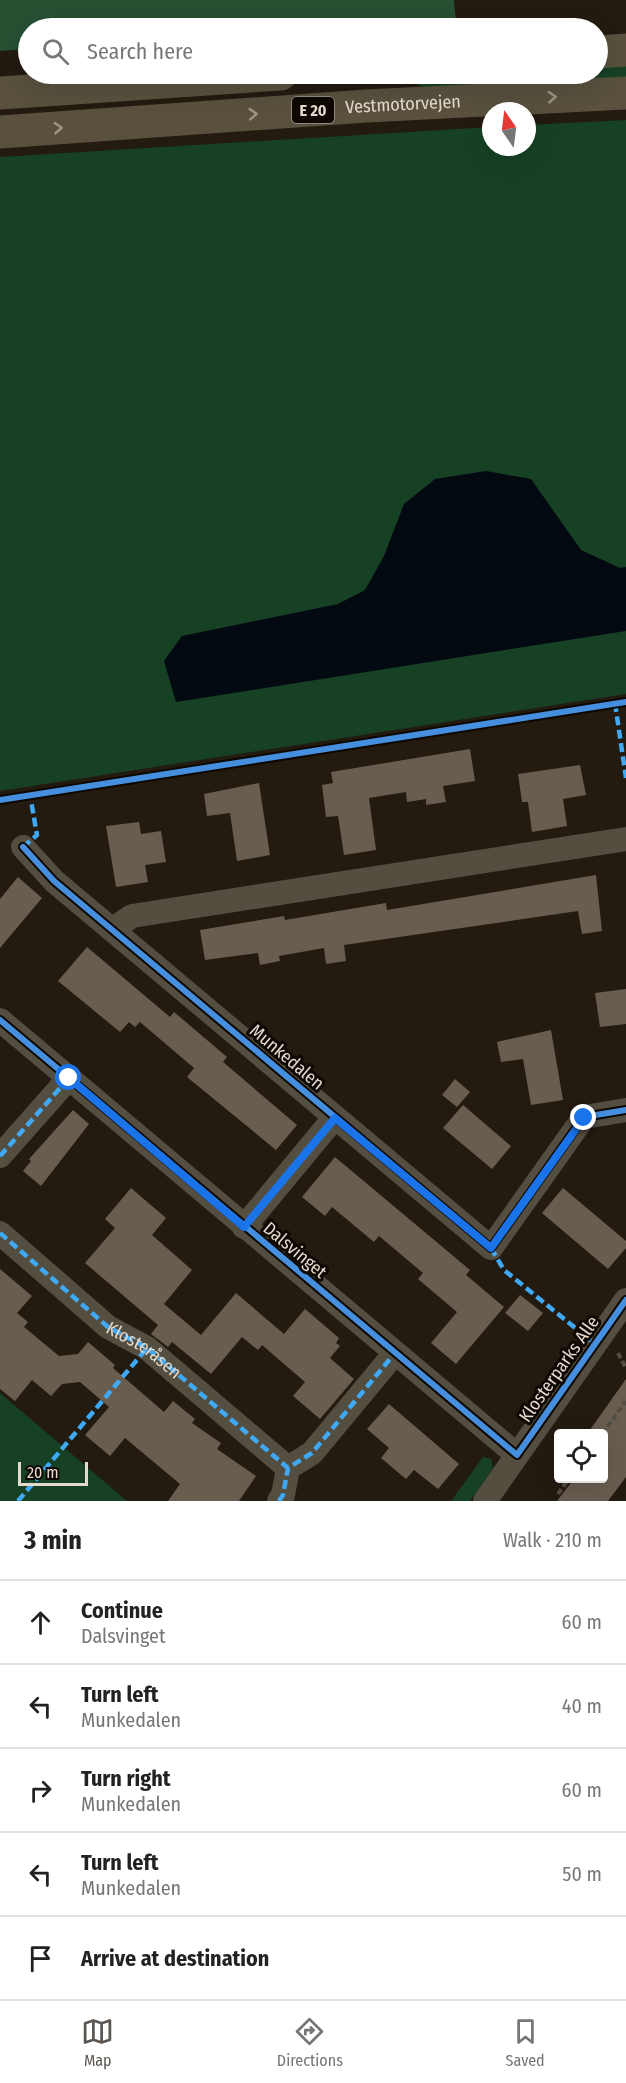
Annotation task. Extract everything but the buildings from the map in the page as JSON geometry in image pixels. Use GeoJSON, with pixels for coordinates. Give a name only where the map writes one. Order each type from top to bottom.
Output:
{"type":"FeatureCollection","features":[{"type":"Feature","properties":{"kind":"highway"},"geometry":{"type":"LineString","coordinates":[[608,51],[626,50]]}},
{"type":"Feature","properties":{"kind":"highway","name":"E 20"},"geometry":{"type":"LineString","coordinates":[[0,93],[133,84]]}},
{"type":"Feature","properties":{"kind":"highway","name":"Vestmotorvejen"},"geometry":{"type":"LineString","coordinates":[[0,132],[366,106],[626,93]]}},
{"type":"Feature","properties":{"kind":"street"},"geometry":{"type":"LineString","coordinates":[[113,929],[132,916],[626,839]]}},
{"type":"Feature","properties":{"kind":"street","name":"Munkedalen"},"geometry":{"type":"LineString","coordinates":[[23,847],[54,880],[491,1248],[584,1118],[626,1110]]}},
{"type":"Feature","properties":{"kind":"street","name":"Dalsvinget"},"geometry":{"type":"LineString","coordinates":[[0,1020],[518,1455]]}},
{"type":"Feature","properties":{"kind":"street"},"geometry":{"type":"LineString","coordinates":[[0,1156],[69,1078]]}},
{"type":"Feature","properties":{"kind":"street"},"geometry":{"type":"LineString","coordinates":[[244,1227],[335,1118]]}},
{"type":"Feature","properties":{"kind":"street","name":"Klosteråsen"},"geometry":{"type":"LineString","coordinates":[[0,1233],[108,1327],[147,1348],[288,1468]]}},
{"type":"Feature","properties":{"kind":"street","name":"Klosterparks Alle"},"geometry":{"type":"LineString","coordinates":[[485,1501],[626,1299]]}},
{"type":"Feature","properties":{"kind":"street"},"geometry":{"type":"LineString","coordinates":[[279,1501],[283,1495],[288,1468],[312,1453],[395,1353]]}},
{"type":"Feature","properties":{"kind":"path"},"geometry":{"type":"LineString","coordinates":[[617,1349],[626,1368]]}},
{"type":"Feature","properties":{"kind":"path"},"geometry":{"type":"LineString","coordinates":[[606,1429],[626,1401]]}},
{"type":"Feature","properties":{"kind":"path"},"geometry":{"type":"LineString","coordinates":[[558,1494],[566,1483]]}},
{"type":"Feature","properties":{"kind":"green space"},"geometry":{"type":"Polygon","coordinates":[[[0,0],[454,0],[456,18],[18,18],[18,50],[0,51],[0,0]]]}},
{"type":"Feature","properties":{"kind":"green space"},"geometry":{"type":"Polygon","coordinates":[[[626,62],[626,81],[608,82],[608,63],[626,62]]]}},
{"type":"Feature","properties":{"kind":"green space"},"geometry":{"type":"Polygon","coordinates":[[[417,84],[558,84],[445,89],[417,84]]]}},
{"type":"Feature","properties":{"kind":"green space"},"geometry":{"type":"Polygon","coordinates":[[[626,120],[626,694],[0,791],[0,157],[482,128],[482,156],[536,156],[536,125],[626,120]]]}},
{"type":"Feature","properties":{"kind":"green space"},"geometry":{"type":"Polygon","coordinates":[[[0,1393],[127,1501],[0,1501],[0,1393]]]}},
{"type":"Feature","properties":{"kind":"green space"},"geometry":{"type":"Polygon","coordinates":[[[483,1457],[491,1459],[493,1468],[470,1501],[451,1501],[483,1457]]]}},
{"type":"Feature","properties":{"kind":"shaded area"},"geometry":{"type":"Polygon","coordinates":[[[486,471],[531,479],[581,550],[620,568],[626,567],[626,631],[176,702],[164,661],[182,636],[338,604],[365,590],[384,556],[404,504],[435,479],[486,471]]]}},
{"type":"Feature","properties":{"kind":"marked path"},"geometry":{"type":"LineString","coordinates":[[615,703],[626,778]]}},
{"type":"Feature","properties":{"kind":"marked path"},"geometry":{"type":"LineString","coordinates":[[23,847],[37,835],[30,795]]}},
{"type":"Feature","properties":{"kind":"marked path"},"geometry":{"type":"LineString","coordinates":[[0,1156],[69,1078]]}},
{"type":"Feature","properties":{"kind":"marked path"},"geometry":{"type":"LineString","coordinates":[[0,1233],[108,1327],[147,1348],[288,1468]]}},
{"type":"Feature","properties":{"kind":"marked path"},"geometry":{"type":"LineString","coordinates":[[491,1248],[504,1270],[595,1344]]}},
{"type":"Feature","properties":{"kind":"marked path"},"geometry":{"type":"LineString","coordinates":[[18,1501],[147,1348]]}},
{"type":"Feature","properties":{"kind":"marked path"},"geometry":{"type":"LineString","coordinates":[[279,1501],[283,1495],[288,1468],[312,1453],[395,1353]]}},
{"type":"Feature","properties":{"kind":"cycle path"},"geometry":{"type":"LineString","coordinates":[[0,800],[626,702]]}},
{"type":"Feature","properties":{"kind":"cycle path"},"geometry":{"type":"LineString","coordinates":[[23,847],[54,881],[491,1248],[584,1117],[626,1110]]}},
{"type":"Feature","properties":{"kind":"cycle path"},"geometry":{"type":"LineString","coordinates":[[0,1020],[517,1455],[626,1300]]}},
{"type":"Feature","properties":{"kind":"route"},"geometry":{"type":"LineString","coordinates":[[69,1078],[244,1227],[335,1118],[491,1248],[584,1118]]}}]}
